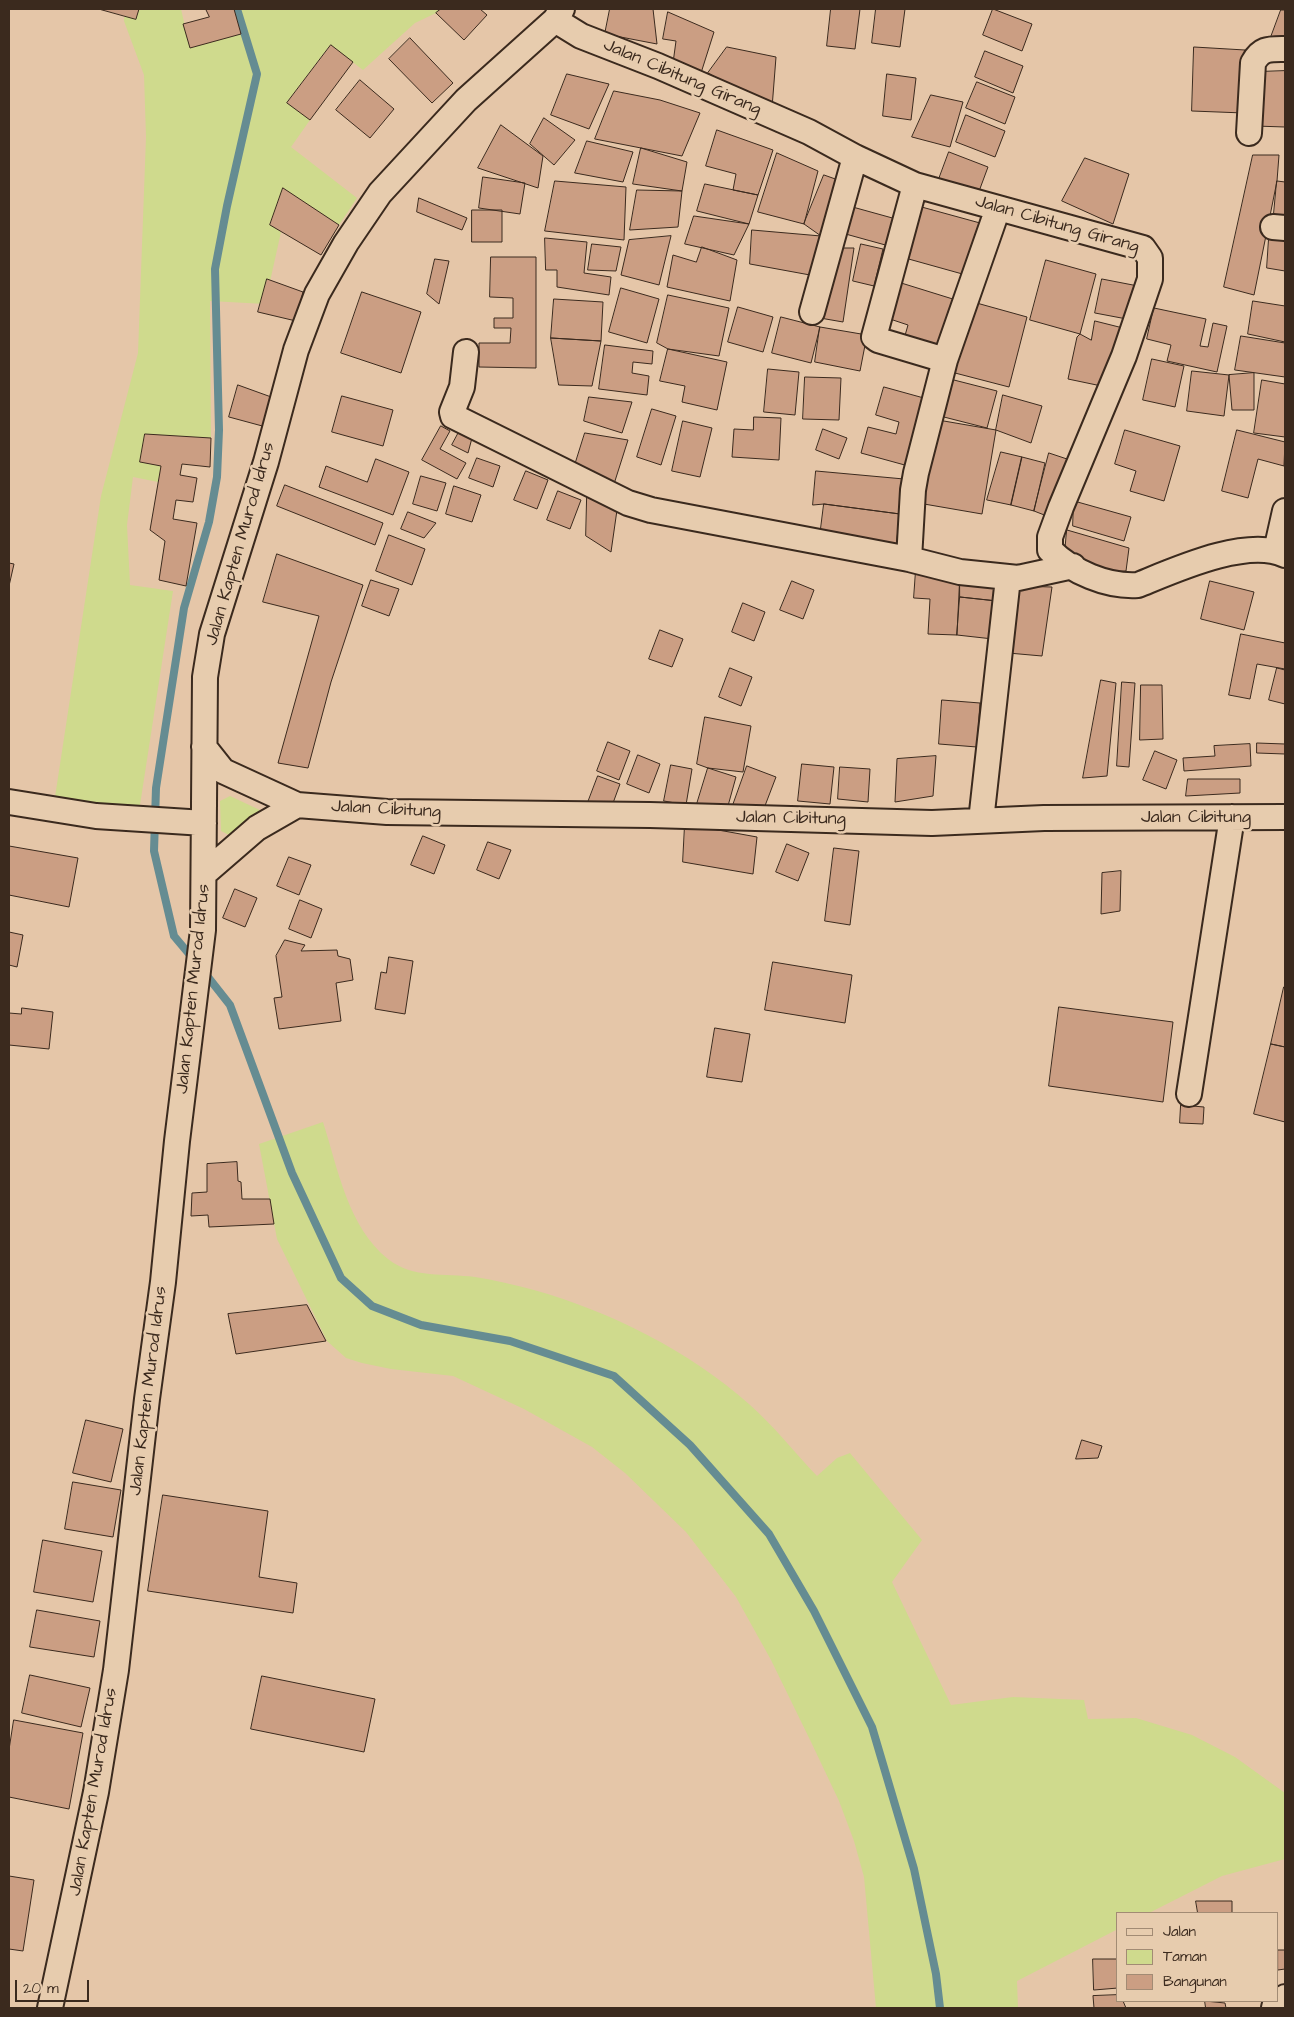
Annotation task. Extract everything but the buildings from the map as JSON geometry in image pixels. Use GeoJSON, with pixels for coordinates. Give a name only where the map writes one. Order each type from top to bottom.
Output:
{"type":"FeatureCollection","features":[{"type":"Feature","properties":{"kind":"street","name":"Jalan Cibitung Girang"},"geometry":{"type":"LineString","coordinates":[[558,14],[581,36],[658,66],[809,132],[855,157],[915,185],[1136,244],[1143,248],[1150,258],[1150,279],[1124,356],[1050,537],[1050,550],[1073,566],[1111,584],[1138,584],[1231,553],[1281,553]]}},
{"type":"Feature","properties":{"kind":"street","name":"Jalan Kapten Murod Idrus"},"geometry":{"type":"LineString","coordinates":[[50,2008],[96,1792],[116,1670],[147,1399],[163,1282],[177,1141],[203,930],[205,873],[205,677],[212,634],[266,462],[296,350],[317,294],[346,244],[380,193],[466,100],[558,14]]}},
{"type":"Feature","properties":{"kind":"street"},"geometry":{"type":"LineString","coordinates":[[1249,133],[1253,63],[1259,53],[1266,50],[1285,49]]}},
{"type":"Feature","properties":{"kind":"street"},"geometry":{"type":"LineString","coordinates":[[812,312],[855,157]]}},
{"type":"Feature","properties":{"kind":"street"},"geometry":{"type":"LineString","coordinates":[[915,185],[874,337],[878,340],[945,360]]}},
{"type":"Feature","properties":{"kind":"street"},"geometry":{"type":"LineString","coordinates":[[909,559],[914,482],[945,360],[998,208]]}},
{"type":"Feature","properties":{"kind":"street"},"geometry":{"type":"LineString","coordinates":[[466,352],[462,387],[452,412],[453,416],[611,495],[651,510],[909,559],[960,572],[1008,578],[1027,577],[1073,566]]}},
{"type":"Feature","properties":{"kind":"street"},"geometry":{"type":"LineString","coordinates":[[1281,553],[1285,511]]}},
{"type":"Feature","properties":{"kind":"street"},"geometry":{"type":"LineString","coordinates":[[982,821],[1008,578]]}},
{"type":"Feature","properties":{"kind":"street"},"geometry":{"type":"LineString","coordinates":[[204,748],[223,771],[297,805]]}},
{"type":"Feature","properties":{"kind":"street"},"geometry":{"type":"LineString","coordinates":[[9,802],[96,816],[204,823]]}},
{"type":"Feature","properties":{"kind":"street"},"geometry":{"type":"LineString","coordinates":[[205,873],[256,828],[297,805]]}},
{"type":"Feature","properties":{"kind":"street","name":"Jalan Cibitung"},"geometry":{"type":"LineString","coordinates":[[297,805],[387,812],[450,814],[632,814],[932,823],[1044,818],[1285,817]]}},
{"type":"Feature","properties":{"kind":"street"},"geometry":{"type":"LineString","coordinates":[[1189,1094],[1232,817]]}},
{"type":"Feature","properties":{"kind":"green space"},"geometry":{"type":"Polygon","coordinates":[[[125,9],[181,9],[190,48],[241,34],[234,9],[441,9],[415,23],[363,70],[330,45],[287,102],[310,120],[291,147],[357,198],[339,225],[283,188],[270,224],[281,232],[265,304],[210,301],[211,438],[145,434],[140,462],[161,466],[158,482],[133,477],[127,525],[130,585],[173,591],[138,818],[53,810],[101,496],[138,353],[146,137],[144,75],[124,21],[125,9]]]}},
{"type":"Feature","properties":{"kind":"green space"},"geometry":{"type":"Polygon","coordinates":[[[230,796],[262,811],[234,835],[221,831],[220,801],[230,796]]]}},
{"type":"Feature","properties":{"kind":"green space"},"geometry":{"type":"Polygon","coordinates":[[[323,1122],[346,1196],[354,1214],[374,1246],[388,1259],[408,1270],[430,1274],[475,1277],[534,1290],[592,1310],[648,1335],[701,1367],[749,1404],[817,1476],[837,1458],[850,1453],[922,1540],[892,1582],[951,1705],[1013,1697],[1084,1700],[1088,1719],[1136,1718],[1192,1735],[1235,1757],[1285,1793],[1285,1859],[1222,1876],[1151,1912],[1116,1912],[1116,1930],[1017,1981],[1018,2008],[876,2008],[864,1877],[854,1841],[839,1801],[812,1744],[771,1660],[736,1597],[686,1532],[625,1473],[592,1447],[524,1409],[453,1376],[391,1369],[362,1363],[346,1358],[327,1341],[277,1239],[259,1144],[323,1122]]]}},
{"type":"Feature","properties":{"kind":"waterway"},"geometry":{"type":"LineString","coordinates":[[195,961],[174,936],[154,851],[156,788],[184,608],[209,522],[217,477],[219,430],[215,269],[227,206],[257,74],[237,9]]}},
{"type":"Feature","properties":{"kind":"waterway"},"geometry":{"type":"LineString","coordinates":[[204,972],[230,1005],[292,1173],[341,1278],[372,1306],[421,1325],[510,1341],[614,1376],[690,1445],[769,1534],[814,1611],[872,1727],[914,1869],[936,1974],[940,2008]]}}]}
